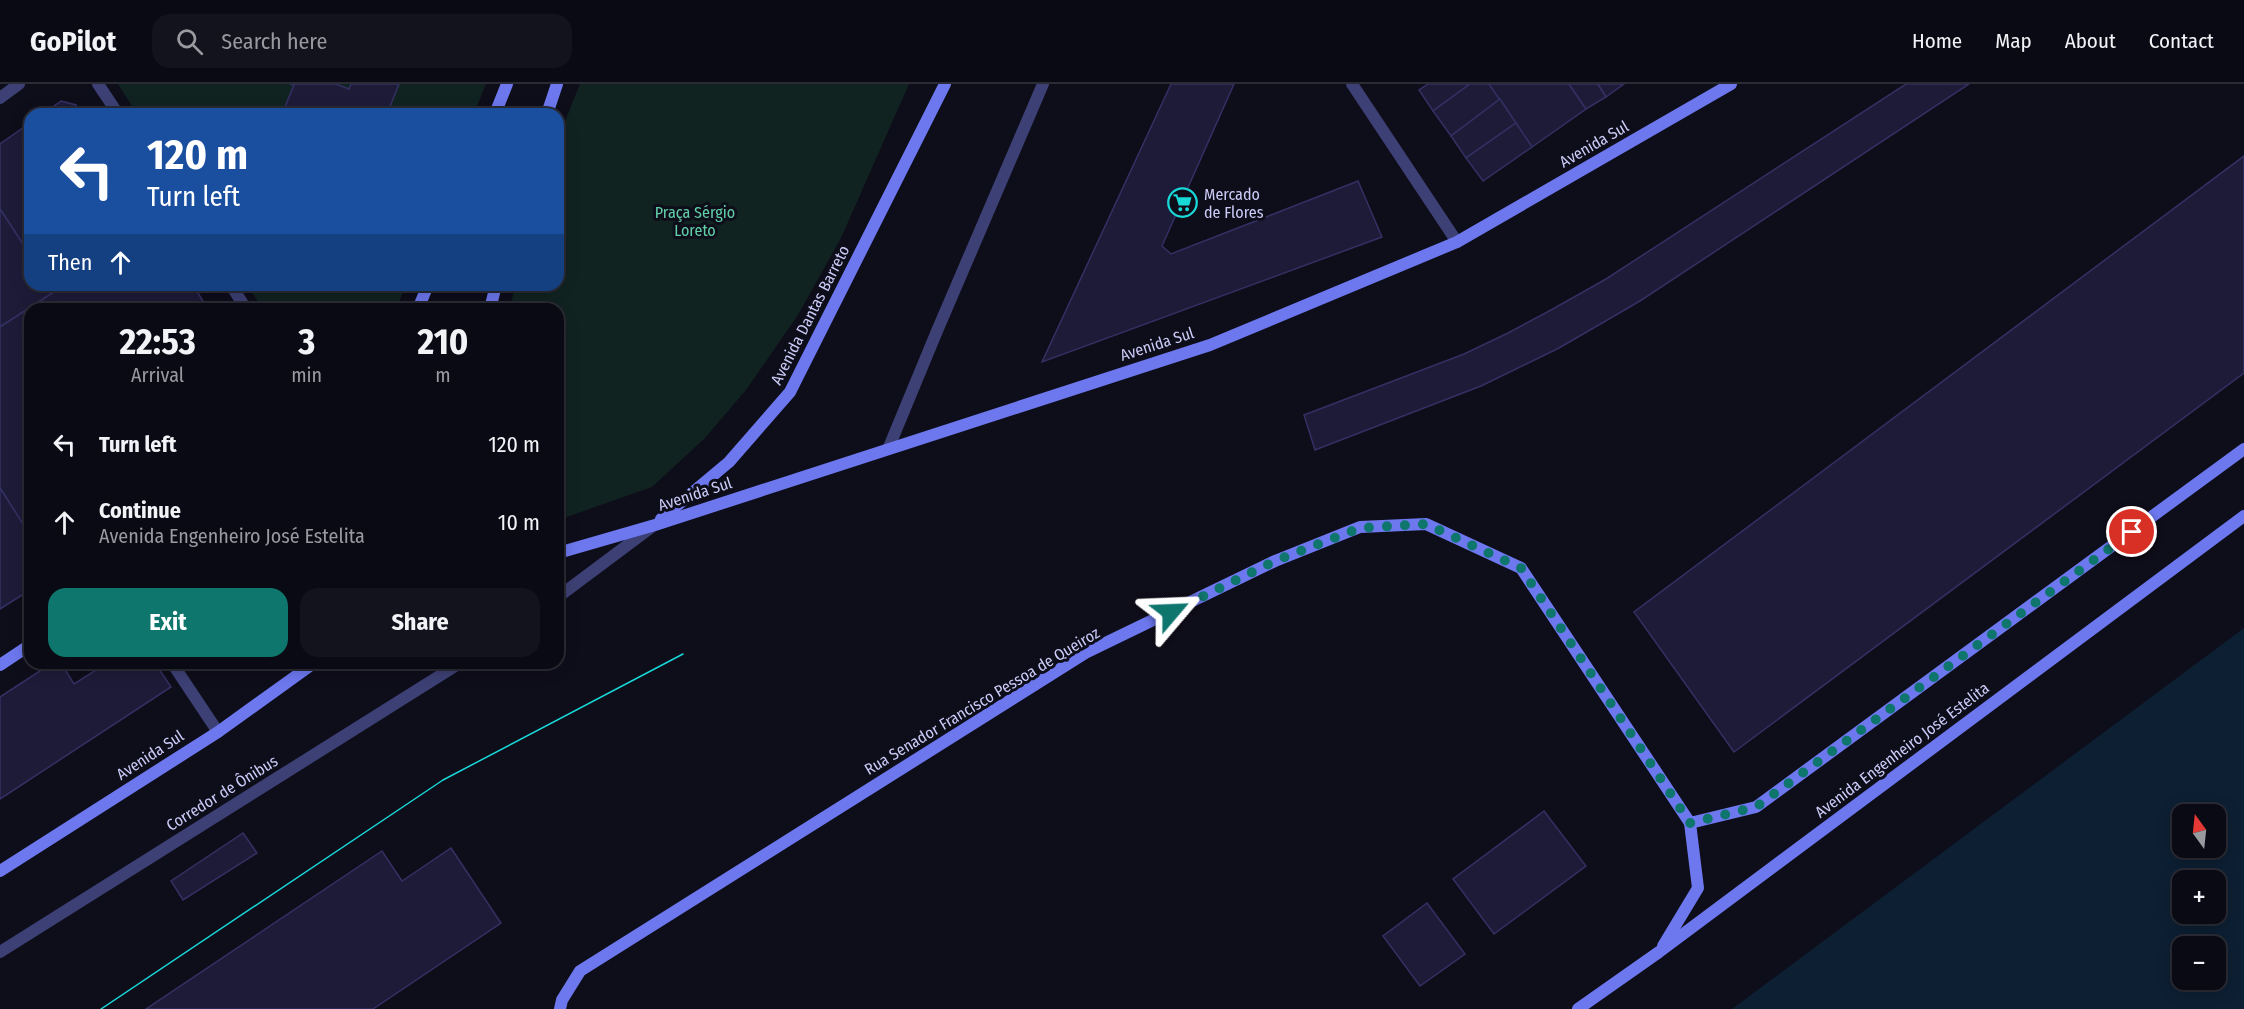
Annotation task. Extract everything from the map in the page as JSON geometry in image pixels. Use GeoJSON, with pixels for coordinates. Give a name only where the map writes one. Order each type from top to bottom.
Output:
{"type":"FeatureCollection","features":[{"type":"Feature","properties":{"kind":"main road"},"geometry":{"type":"LineString","coordinates":[[497,108],[507,84]]}},
{"type":"Feature","properties":{"kind":"main road"},"geometry":{"type":"LineString","coordinates":[[549,108],[556,84]]}},
{"type":"Feature","properties":{"kind":"main road","name":"Avenida Dantas Barreto"},"geometry":{"type":"LineString","coordinates":[[655,525],[729,462],[790,392],[945,84]]}},
{"type":"Feature","properties":{"kind":"main road","name":"Avenida Sul"},"geometry":{"type":"LineString","coordinates":[[564,551],[655,525],[889,447],[1210,345],[1457,242],[1731,84]]}},
{"type":"Feature","properties":{"kind":"main road"},"geometry":{"type":"LineString","coordinates":[[1659,952],[1698,888],[1690,823],[1756,807],[2244,449]]}},
{"type":"Feature","properties":{"kind":"main road","name":"Avenida Engenheiro José Estelita"},"geometry":{"type":"LineString","coordinates":[[1578,1009],[1659,952],[2244,516]]}},
{"type":"Feature","properties":{"kind":"main road","name":"Rua Senador Francisco Pessoa de Queiroz"},"geometry":{"type":"LineString","coordinates":[[560,1009],[562,999],[580,971],[1087,652],[1275,561],[1360,528],[1426,524],[1521,568],[1690,823]]}},
{"type":"Feature","properties":{"kind":"main road"},"geometry":{"type":"LineString","coordinates":[[0,665],[24,649]]}},
{"type":"Feature","properties":{"kind":"main road","name":"Avenida Sul"},"geometry":{"type":"LineString","coordinates":[[0,871],[218,732],[306,669]]}},
{"type":"Feature","properties":{"kind":"street"},"geometry":{"type":"LineString","coordinates":[[0,98],[19,84]]}},
{"type":"Feature","properties":{"kind":"street"},"geometry":{"type":"LineString","coordinates":[[98,84],[114,108]]}},
{"type":"Feature","properties":{"kind":"street"},"geometry":{"type":"LineString","coordinates":[[889,447],[1043,84]]}},
{"type":"Feature","properties":{"kind":"street"},"geometry":{"type":"LineString","coordinates":[[1352,84],[1457,242]]}},
{"type":"Feature","properties":{"kind":"street"},"geometry":{"type":"LineString","coordinates":[[564,593],[655,525]]}},
{"type":"Feature","properties":{"kind":"street"},"geometry":{"type":"LineString","coordinates":[[176,669],[218,732]]}},
{"type":"Feature","properties":{"kind":"street","name":"Corredor de Ônibus"},"geometry":{"type":"LineString","coordinates":[[0,952],[450,669]]}},
{"type":"Feature","properties":{"kind":"green space"},"geometry":{"type":"Polygon","coordinates":[[[118,84],[486,84],[476,108],[133,108],[118,84]]]}},
{"type":"Feature","properties":{"kind":"green space","name":"Praça Sérgio Loreto"},"geometry":{"type":"Polygon","coordinates":[[[580,84],[909,84],[841,238],[798,315],[746,390],[705,438],[652,487],[564,518],[564,303],[511,303],[514,291],[564,291],[564,123],[580,84]]]}},
{"type":"Feature","properties":{"kind":"green space"},"geometry":{"type":"Polygon","coordinates":[[[251,291],[404,291],[398,303],[259,303],[251,291]]]}},
{"type":"Feature","properties":{"kind":"water"},"geometry":{"type":"Polygon","coordinates":[[[2244,628],[2244,1009],[1732,1009],[2244,628]]]}},
{"type":"Feature","properties":{"kind":"building"},"geometry":{"type":"Polygon","coordinates":[[[290,84],[336,84],[349,89],[351,84],[399,84],[389,108],[284,108],[294,85],[290,84]]]}},
{"type":"Feature","properties":{"kind":"building"},"geometry":{"type":"Polygon","coordinates":[[[1171,84],[1234,84],[1162,246],[1171,254],[1358,181],[1382,237],[1042,362],[1171,84]]]}},
{"type":"Feature","properties":{"kind":"building"},"geometry":{"type":"Polygon","coordinates":[[[1428,84],[1470,84],[1433,111],[1419,90],[1428,84]]]}},
{"type":"Feature","properties":{"kind":"building"},"geometry":{"type":"Polygon","coordinates":[[[1470,84],[1489,84],[1500,99],[1451,136],[1433,111],[1470,84]]]}},
{"type":"Feature","properties":{"kind":"building"},"geometry":{"type":"Polygon","coordinates":[[[1489,84],[1569,84],[1586,109],[1532,147],[1489,84]]]}},
{"type":"Feature","properties":{"kind":"building"},"geometry":{"type":"Polygon","coordinates":[[[1569,84],[1598,84],[1606,97],[1586,109],[1569,84]]]}},
{"type":"Feature","properties":{"kind":"building"},"geometry":{"type":"Polygon","coordinates":[[[1598,84],[1624,84],[1606,97],[1598,84]]]}},
{"type":"Feature","properties":{"kind":"building"},"geometry":{"type":"Polygon","coordinates":[[[1906,84],[1969,84],[1640,301],[1559,348],[1481,386],[1315,450],[1304,415],[1464,354],[1551,310],[1606,279],[1906,84]]]}},
{"type":"Feature","properties":{"kind":"building"},"geometry":{"type":"Polygon","coordinates":[[[1500,99],[1516,123],[1466,158],[1451,136],[1500,99]]]}},
{"type":"Feature","properties":{"kind":"building"},"geometry":{"type":"Polygon","coordinates":[[[61,101],[76,105],[78,108],[51,108],[61,101]]]}},
{"type":"Feature","properties":{"kind":"building"},"geometry":{"type":"Polygon","coordinates":[[[1516,123],[1532,147],[1483,181],[1466,158],[1516,123]]]}},
{"type":"Feature","properties":{"kind":"building"},"geometry":{"type":"Polygon","coordinates":[[[24,127],[24,246],[0,209],[0,144],[24,127]]]}},
{"type":"Feature","properties":{"kind":"building"},"geometry":{"type":"Polygon","coordinates":[[[2244,156],[2244,373],[1734,752],[1634,612],[2244,156]]]}},
{"type":"Feature","properties":{"kind":"building"},"geometry":{"type":"Polygon","coordinates":[[[0,209],[24,246],[24,291],[54,292],[37,303],[24,303],[24,311],[0,327],[0,209]]]}},
{"type":"Feature","properties":{"kind":"building"},"geometry":{"type":"Polygon","coordinates":[[[197,291],[204,303],[37,303],[54,292],[197,291]]]}},
{"type":"Feature","properties":{"kind":"building"},"geometry":{"type":"Polygon","coordinates":[[[24,311],[24,526],[0,488],[0,327],[24,311]]]}},
{"type":"Feature","properties":{"kind":"building"},"geometry":{"type":"Polygon","coordinates":[[[0,488],[24,526],[24,594],[0,609],[0,488]]]}},
{"type":"Feature","properties":{"kind":"building"},"geometry":{"type":"Polygon","coordinates":[[[43,669],[65,669],[74,684],[98,669],[159,669],[171,687],[0,799],[0,697],[43,669]]]}},
{"type":"Feature","properties":{"kind":"building"},"geometry":{"type":"Polygon","coordinates":[[[1544,811],[1586,866],[1494,934],[1453,879],[1544,811]]]}},
{"type":"Feature","properties":{"kind":"building"},"geometry":{"type":"Polygon","coordinates":[[[243,833],[257,853],[183,900],[171,881],[243,833]]]}},
{"type":"Feature","properties":{"kind":"building"},"geometry":{"type":"Polygon","coordinates":[[[451,848],[501,923],[373,1009],[146,1009],[382,851],[402,881],[451,848]]]}},
{"type":"Feature","properties":{"kind":"building"},"geometry":{"type":"Polygon","coordinates":[[[1427,903],[1465,954],[1420,986],[1383,936],[1427,903]]]}},
{"type":"Feature","properties":{"kind":"tram line"},"geometry":{"type":"LineString","coordinates":[[101,1009],[443,780],[683,654]]}},
{"type":"Feature","properties":{"kind":"place","name":"Mercado de Flores"},"geometry":{"type":"Point","coordinates":[1183,203]}},
{"type":"Feature","properties":{"kind":"route"},"geometry":{"type":"LineString","coordinates":[[1171,612],[1275,561],[1360,528],[1426,524],[1521,568],[1690,823],[1756,807],[2132,532]]}}]}
